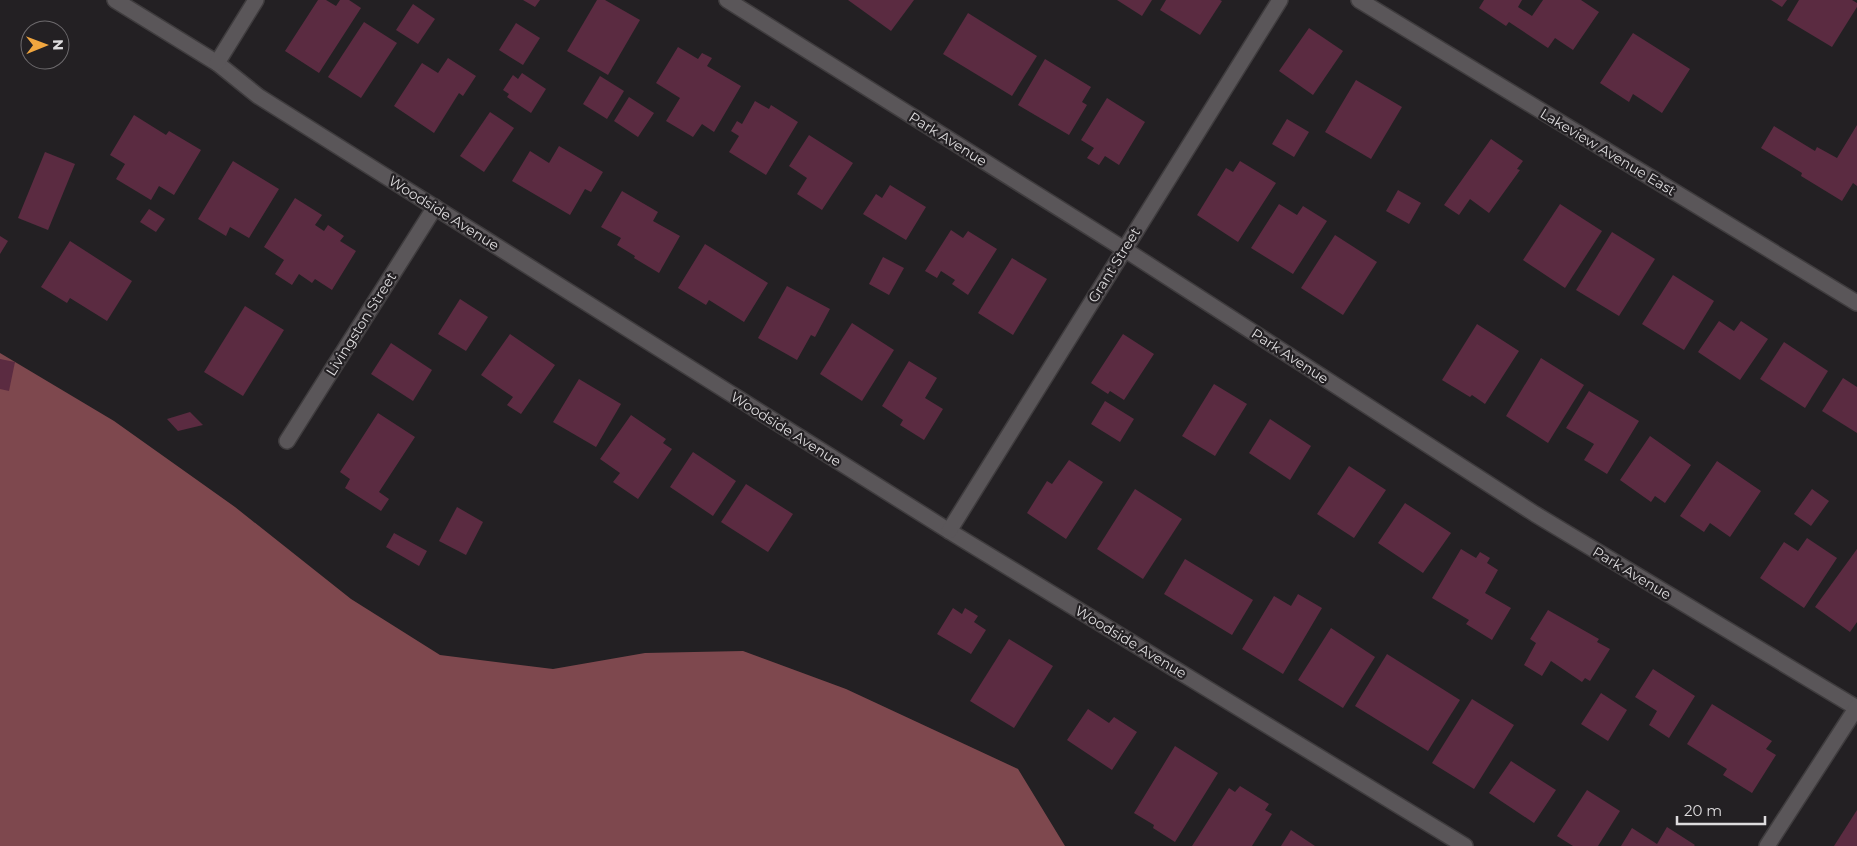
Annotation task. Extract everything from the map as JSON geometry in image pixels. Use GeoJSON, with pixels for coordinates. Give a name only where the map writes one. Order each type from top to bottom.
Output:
{"type":"FeatureCollection","features":[{"type":"Feature","properties":{"kind":"street","name":"Woodside Avenue"},"geometry":{"type":"LineString","coordinates":[[115,0],[217,63],[258,96],[949,531],[1465,846]]}},
{"type":"Feature","properties":{"kind":"street"},"geometry":{"type":"LineString","coordinates":[[217,63],[256,0]]}},
{"type":"Feature","properties":{"kind":"street","name":"Park Avenue"},"geometry":{"type":"LineString","coordinates":[[727,0],[1124,249],[1535,514],[1857,708]]}},
{"type":"Feature","properties":{"kind":"street","name":"Grant Street"},"geometry":{"type":"LineString","coordinates":[[949,531],[1280,0]]}},
{"type":"Feature","properties":{"kind":"street","name":"Lakeview Avenue East"},"geometry":{"type":"LineString","coordinates":[[1359,0],[1857,303]]}},
{"type":"Feature","properties":{"kind":"street","name":"Livingston Street"},"geometry":{"type":"LineString","coordinates":[[287,441],[435,207]]}},
{"type":"Feature","properties":{"kind":"street"},"geometry":{"type":"LineString","coordinates":[[1767,846],[1857,708]]}},
{"type":"Feature","properties":{"kind":"shaded area"},"geometry":{"type":"Polygon","coordinates":[[[0,353],[114,421],[235,507],[351,599],[440,655],[553,669],[645,653],[743,651],[846,689],[1018,769],[1065,846],[0,846],[0,353]]]}},
{"type":"Feature","properties":{"kind":"building"},"geometry":{"type":"Polygon","coordinates":[[[318,0],[326,0],[336,6],[340,0],[349,0],[361,8],[319,73],[285,51],[318,0]]]}},
{"type":"Feature","properties":{"kind":"building"},"geometry":{"type":"Polygon","coordinates":[[[523,0],[540,0],[535,7],[523,0]]]}},
{"type":"Feature","properties":{"kind":"building"},"geometry":{"type":"Polygon","coordinates":[[[597,0],[605,0],[640,20],[608,75],[567,51],[597,0]]]}},
{"type":"Feature","properties":{"kind":"building"},"geometry":{"type":"Polygon","coordinates":[[[848,0],[914,0],[891,31],[848,0]]]}},
{"type":"Feature","properties":{"kind":"building"},"geometry":{"type":"Polygon","coordinates":[[[1117,0],[1152,0],[1142,16],[1117,0]]]}},
{"type":"Feature","properties":{"kind":"building"},"geometry":{"type":"Polygon","coordinates":[[[1166,0],[1222,1],[1200,35],[1160,10],[1166,0]]]}},
{"type":"Feature","properties":{"kind":"building"},"geometry":{"type":"Polygon","coordinates":[[[1484,0],[1522,0],[1518,7],[1532,16],[1543,0],[1581,0],[1599,12],[1573,50],[1555,38],[1548,48],[1509,22],[1506,26],[1479,8],[1484,0]]]}},
{"type":"Feature","properties":{"kind":"building"},"geometry":{"type":"Polygon","coordinates":[[[1771,0],[1787,0],[1782,7],[1771,0]]]}},
{"type":"Feature","properties":{"kind":"building"},"geometry":{"type":"Polygon","coordinates":[[[1799,0],[1852,0],[1857,3],[1857,7],[1832,47],[1787,20],[1799,0]]]}},
{"type":"Feature","properties":{"kind":"building"},"geometry":{"type":"Polygon","coordinates":[[[413,4],[435,19],[418,44],[396,30],[413,4]]]}},
{"type":"Feature","properties":{"kind":"building"},"geometry":{"type":"Polygon","coordinates":[[[968,13],[1037,56],[1012,96],[943,54],[968,13]]]}},
{"type":"Feature","properties":{"kind":"building"},"geometry":{"type":"Polygon","coordinates":[[[364,22],[397,43],[361,98],[328,77],[364,22]]]}},
{"type":"Feature","properties":{"kind":"building"},"geometry":{"type":"Polygon","coordinates":[[[516,23],[540,38],[523,65],[499,50],[516,23]]]}},
{"type":"Feature","properties":{"kind":"building"},"geometry":{"type":"Polygon","coordinates":[[[1309,28],[1343,51],[1313,95],[1279,71],[1309,28]]]}},
{"type":"Feature","properties":{"kind":"building"},"geometry":{"type":"Polygon","coordinates":[[[1633,33],[1690,69],[1662,113],[1633,94],[1629,102],[1600,83],[1633,33]]]}},
{"type":"Feature","properties":{"kind":"building"},"geometry":{"type":"Polygon","coordinates":[[[678,47],[698,59],[702,53],[712,58],[707,66],[741,86],[714,132],[702,124],[693,137],[666,121],[680,98],[656,83],[678,47]]]}},
{"type":"Feature","properties":{"kind":"building"},"geometry":{"type":"Polygon","coordinates":[[[448,58],[476,76],[463,96],[459,93],[434,133],[394,106],[422,63],[438,73],[448,58]]]}},
{"type":"Feature","properties":{"kind":"building"},"geometry":{"type":"Polygon","coordinates":[[[1045,59],[1091,87],[1082,102],[1087,105],[1069,135],[1018,105],[1045,59]]]}},
{"type":"Feature","properties":{"kind":"building"},"geometry":{"type":"Polygon","coordinates":[[[522,73],[546,89],[531,113],[507,97],[509,94],[503,90],[513,75],[518,79],[522,73]]]}},
{"type":"Feature","properties":{"kind":"building"},"geometry":{"type":"Polygon","coordinates":[[[600,76],[624,91],[607,119],[583,104],[600,76]]]}},
{"type":"Feature","properties":{"kind":"building"},"geometry":{"type":"Polygon","coordinates":[[[1356,80],[1402,107],[1371,159],[1325,132],[1356,80]]]}},
{"type":"Feature","properties":{"kind":"building"},"geometry":{"type":"Polygon","coordinates":[[[629,97],[654,113],[638,137],[614,121],[629,97]]]}},
{"type":"Feature","properties":{"kind":"building"},"geometry":{"type":"Polygon","coordinates":[[[1107,98],[1145,122],[1119,165],[1105,156],[1099,165],[1087,158],[1094,148],[1081,140],[1107,98]]]}},
{"type":"Feature","properties":{"kind":"building"},"geometry":{"type":"Polygon","coordinates":[[[755,101],[769,109],[771,105],[798,122],[766,175],[729,152],[739,136],[731,131],[737,121],[742,124],[755,101]]]}},
{"type":"Feature","properties":{"kind":"building"},"geometry":{"type":"Polygon","coordinates":[[[490,112],[514,128],[484,172],[460,156],[490,112]]]}},
{"type":"Feature","properties":{"kind":"building"},"geometry":{"type":"Polygon","coordinates":[[[134,115],[166,135],[169,131],[201,150],[174,195],[159,186],[151,200],[116,179],[125,164],[110,155],[134,115]]]}},
{"type":"Feature","properties":{"kind":"building"},"geometry":{"type":"Polygon","coordinates":[[[1287,119],[1309,132],[1294,157],[1272,144],[1287,119]]]}},
{"type":"Feature","properties":{"kind":"building"},"geometry":{"type":"Polygon","coordinates":[[[1857,125],[1857,186],[1853,183],[1842,201],[1801,176],[1802,173],[1761,148],[1774,126],[1815,151],[1817,147],[1837,158],[1857,125]]]}},
{"type":"Feature","properties":{"kind":"building"},"geometry":{"type":"Polygon","coordinates":[[[809,135],[853,163],[822,210],[797,194],[807,178],[789,166],[809,135]]]}},
{"type":"Feature","properties":{"kind":"building"},"geometry":{"type":"Polygon","coordinates":[[[1491,139],[1523,161],[1517,169],[1520,170],[1489,213],[1470,199],[1459,215],[1444,205],[1491,139]]]}},
{"type":"Feature","properties":{"kind":"building"},"geometry":{"type":"Polygon","coordinates":[[[559,146],[603,172],[591,192],[585,189],[570,215],[512,181],[530,151],[549,163],[559,146]]]}},
{"type":"Feature","properties":{"kind":"building"},"geometry":{"type":"Polygon","coordinates":[[[45,152],[75,164],[48,230],[18,218],[45,152]]]}},
{"type":"Feature","properties":{"kind":"building"},"geometry":{"type":"Polygon","coordinates":[[[233,161],[279,189],[249,238],[230,227],[226,236],[198,219],[233,161]]]}},
{"type":"Feature","properties":{"kind":"building"},"geometry":{"type":"Polygon","coordinates":[[[1240,161],[1276,183],[1238,242],[1197,215],[1226,168],[1233,172],[1240,161]]]}},
{"type":"Feature","properties":{"kind":"building"},"geometry":{"type":"Polygon","coordinates":[[[890,185],[926,207],[906,240],[863,214],[876,194],[882,198],[890,185]]]}},
{"type":"Feature","properties":{"kind":"building"},"geometry":{"type":"Polygon","coordinates":[[[1398,190],[1421,203],[1409,224],[1386,211],[1398,190]]]}},
{"type":"Feature","properties":{"kind":"building"},"geometry":{"type":"Polygon","coordinates":[[[622,191],[658,212],[653,221],[680,236],[659,273],[617,245],[621,238],[601,227],[622,191]]]}},
{"type":"Feature","properties":{"kind":"building"},"geometry":{"type":"Polygon","coordinates":[[[295,198],[322,215],[315,225],[324,231],[328,225],[344,236],[340,241],[356,251],[332,290],[315,279],[312,283],[299,274],[292,285],[275,274],[284,260],[264,247],[295,198]]]}},
{"type":"Feature","properties":{"kind":"building"},"geometry":{"type":"Polygon","coordinates":[[[1279,204],[1297,215],[1303,206],[1327,221],[1293,274],[1251,248],[1279,204]]]}},
{"type":"Feature","properties":{"kind":"building"},"geometry":{"type":"Polygon","coordinates":[[[1560,204],[1602,231],[1565,288],[1523,260],[1560,204]]]}},
{"type":"Feature","properties":{"kind":"building"},"geometry":{"type":"Polygon","coordinates":[[[149,209],[165,219],[156,232],[140,222],[149,209]]]}},
{"type":"Feature","properties":{"kind":"building"},"geometry":{"type":"Polygon","coordinates":[[[951,230],[963,238],[968,231],[997,249],[968,295],[952,284],[955,280],[941,271],[937,278],[925,271],[951,230]]]}},
{"type":"Feature","properties":{"kind":"building"},"geometry":{"type":"Polygon","coordinates":[[[1612,232],[1655,259],[1619,316],[1576,290],[1612,232]]]}},
{"type":"Feature","properties":{"kind":"building"},"geometry":{"type":"Polygon","coordinates":[[[1335,235],[1377,262],[1343,315],[1301,288],[1335,235]]]}},
{"type":"Feature","properties":{"kind":"building"},"geometry":{"type":"Polygon","coordinates":[[[0,236],[8,241],[0,254],[0,236]]]}},
{"type":"Feature","properties":{"kind":"building"},"geometry":{"type":"Polygon","coordinates":[[[70,241],[132,281],[107,321],[70,298],[67,303],[41,287],[70,241]]]}},
{"type":"Feature","properties":{"kind":"building"},"geometry":{"type":"Polygon","coordinates":[[[705,244],[768,283],[744,322],[709,300],[706,305],[678,288],[705,244]]]}},
{"type":"Feature","properties":{"kind":"building"},"geometry":{"type":"Polygon","coordinates":[[[883,257],[904,268],[889,295],[869,284],[883,257]]]}},
{"type":"Feature","properties":{"kind":"building"},"geometry":{"type":"Polygon","coordinates":[[[1012,258],[1047,279],[1013,335],[978,313],[1012,258]]]}},
{"type":"Feature","properties":{"kind":"building"},"geometry":{"type":"Polygon","coordinates":[[[1673,275],[1714,301],[1684,350],[1642,324],[1673,275]]]}},
{"type":"Feature","properties":{"kind":"building"},"geometry":{"type":"Polygon","coordinates":[[[787,286],[830,309],[815,337],[811,335],[797,360],[758,338],[787,286]]]}},
{"type":"Feature","properties":{"kind":"building"},"geometry":{"type":"Polygon","coordinates":[[[460,299],[488,317],[466,351],[438,334],[460,299]]]}},
{"type":"Feature","properties":{"kind":"building"},"geometry":{"type":"Polygon","coordinates":[[[245,306],[284,330],[243,396],[204,372],[245,306]]]}},
{"type":"Feature","properties":{"kind":"building"},"geometry":{"type":"Polygon","coordinates":[[[1719,321],[1734,331],[1741,321],[1768,339],[1740,380],[1698,352],[1719,321]]]}},
{"type":"Feature","properties":{"kind":"building"},"geometry":{"type":"Polygon","coordinates":[[[852,323],[894,350],[862,401],[820,374],[852,323]]]}},
{"type":"Feature","properties":{"kind":"building"},"geometry":{"type":"Polygon","coordinates":[[[1477,324],[1519,351],[1485,404],[1472,395],[1470,397],[1442,380],[1477,324]]]}},
{"type":"Feature","properties":{"kind":"building"},"geometry":{"type":"Polygon","coordinates":[[[510,334],[555,365],[521,414],[507,405],[513,397],[481,375],[510,334]]]}},
{"type":"Feature","properties":{"kind":"building"},"geometry":{"type":"Polygon","coordinates":[[[1123,334],[1154,354],[1124,400],[1110,391],[1108,394],[1091,383],[1123,334]]]}},
{"type":"Feature","properties":{"kind":"building"},"geometry":{"type":"Polygon","coordinates":[[[1784,342],[1828,371],[1805,408],[1760,379],[1784,342]]]}},
{"type":"Feature","properties":{"kind":"building"},"geometry":{"type":"Polygon","coordinates":[[[391,343],[432,370],[413,401],[371,374],[391,343]]]}},
{"type":"Feature","properties":{"kind":"building"},"geometry":{"type":"Polygon","coordinates":[[[1541,358],[1584,385],[1548,443],[1506,416],[1541,358]]]}},
{"type":"Feature","properties":{"kind":"building"},"geometry":{"type":"Polygon","coordinates":[[[0,359],[15,362],[9,391],[0,389],[0,359]]]}},
{"type":"Feature","properties":{"kind":"building"},"geometry":{"type":"Polygon","coordinates":[[[909,361],[937,378],[925,398],[943,409],[924,440],[900,425],[903,420],[882,406],[909,361]]]}},
{"type":"Feature","properties":{"kind":"building"},"geometry":{"type":"Polygon","coordinates":[[[1843,378],[1857,387],[1857,433],[1822,411],[1843,378]]]}},
{"type":"Feature","properties":{"kind":"building"},"geometry":{"type":"Polygon","coordinates":[[[579,379],[621,404],[596,447],[553,422],[579,379]]]}},
{"type":"Feature","properties":{"kind":"building"},"geometry":{"type":"Polygon","coordinates":[[[1214,384],[1247,404],[1215,456],[1182,436],[1214,384]]]}},
{"type":"Feature","properties":{"kind":"building"},"geometry":{"type":"Polygon","coordinates":[[[1589,391],[1639,421],[1607,474],[1584,460],[1594,444],[1566,428],[1589,391]]]}},
{"type":"Feature","properties":{"kind":"building"},"geometry":{"type":"Polygon","coordinates":[[[1105,401],[1134,419],[1120,442],[1091,424],[1105,401]]]}},
{"type":"Feature","properties":{"kind":"building"},"geometry":{"type":"Polygon","coordinates":[[[190,412],[203,425],[178,431],[167,419],[190,412]]]}},
{"type":"Feature","properties":{"kind":"building"},"geometry":{"type":"Polygon","coordinates":[[[378,413],[415,437],[379,492],[389,499],[381,511],[345,488],[350,479],[340,472],[378,413]]]}},
{"type":"Feature","properties":{"kind":"building"},"geometry":{"type":"Polygon","coordinates":[[[631,415],[666,439],[663,443],[672,449],[638,499],[613,482],[620,473],[600,459],[631,415]]]}},
{"type":"Feature","properties":{"kind":"building"},"geometry":{"type":"Polygon","coordinates":[[[1270,419],[1311,446],[1290,480],[1249,453],[1270,419]]]}},
{"type":"Feature","properties":{"kind":"building"},"geometry":{"type":"Polygon","coordinates":[[[1650,436],[1691,465],[1665,503],[1655,496],[1651,502],[1620,480],[1650,436]]]}},
{"type":"Feature","properties":{"kind":"building"},"geometry":{"type":"Polygon","coordinates":[[[693,452],[736,481],[713,516],[670,487],[693,452]]]}},
{"type":"Feature","properties":{"kind":"building"},"geometry":{"type":"Polygon","coordinates":[[[1069,460],[1103,482],[1066,539],[1027,513],[1047,481],[1052,484],[1069,460]]]}},
{"type":"Feature","properties":{"kind":"building"},"geometry":{"type":"Polygon","coordinates":[[[1717,461],[1761,491],[1730,537],[1710,523],[1704,532],[1680,516],[1717,461]]]}},
{"type":"Feature","properties":{"kind":"building"},"geometry":{"type":"Polygon","coordinates":[[[1349,466],[1386,490],[1354,538],[1317,514],[1349,466]]]}},
{"type":"Feature","properties":{"kind":"building"},"geometry":{"type":"Polygon","coordinates":[[[746,484],[793,514],[768,552],[721,522],[746,484]]]}},
{"type":"Feature","properties":{"kind":"building"},"geometry":{"type":"Polygon","coordinates":[[[1135,489],[1182,519],[1143,579],[1097,549],[1135,489]]]}},
{"type":"Feature","properties":{"kind":"building"},"geometry":{"type":"Polygon","coordinates":[[[1812,489],[1829,501],[1811,526],[1794,514],[1812,489]]]}},
{"type":"Feature","properties":{"kind":"building"},"geometry":{"type":"Polygon","coordinates":[[[1405,503],[1451,533],[1423,573],[1378,543],[1405,503]]]}},
{"type":"Feature","properties":{"kind":"building"},"geometry":{"type":"Polygon","coordinates":[[[457,507],[483,522],[466,555],[439,541],[457,507]]]}},
{"type":"Feature","properties":{"kind":"building"},"geometry":{"type":"Polygon","coordinates":[[[394,533],[427,551],[419,566],[386,547],[394,533]]]}},
{"type":"Feature","properties":{"kind":"building"},"geometry":{"type":"Polygon","coordinates":[[[1807,538],[1837,558],[1804,608],[1760,578],[1784,542],[1798,551],[1807,538]]]}},
{"type":"Feature","properties":{"kind":"building"},"geometry":{"type":"Polygon","coordinates":[[[1461,549],[1476,558],[1480,552],[1490,558],[1487,563],[1498,570],[1485,593],[1511,608],[1492,640],[1466,624],[1469,620],[1432,598],[1461,549]]]}},
{"type":"Feature","properties":{"kind":"building"},"geometry":{"type":"Polygon","coordinates":[[[1857,549],[1857,622],[1850,632],[1815,607],[1857,549]]]}},
{"type":"Feature","properties":{"kind":"building"},"geometry":{"type":"Polygon","coordinates":[[[1185,559],[1253,600],[1232,635],[1164,594],[1185,559]]]}},
{"type":"Feature","properties":{"kind":"building"},"geometry":{"type":"Polygon","coordinates":[[[1298,594],[1322,608],[1283,674],[1242,649],[1274,596],[1291,606],[1298,594]]]}},
{"type":"Feature","properties":{"kind":"building"},"geometry":{"type":"Polygon","coordinates":[[[953,608],[962,614],[965,608],[978,616],[974,622],[986,630],[971,654],[937,634],[953,608]]]}},
{"type":"Feature","properties":{"kind":"building"},"geometry":{"type":"Polygon","coordinates":[[[1548,610],[1599,639],[1597,642],[1610,649],[1590,681],[1585,678],[1582,682],[1551,661],[1542,676],[1524,665],[1536,643],[1530,639],[1548,610]]]}},
{"type":"Feature","properties":{"kind":"building"},"geometry":{"type":"Polygon","coordinates":[[[1331,628],[1375,657],[1343,708],[1298,680],[1331,628]]]}},
{"type":"Feature","properties":{"kind":"building"},"geometry":{"type":"Polygon","coordinates":[[[1009,639],[1053,666],[1014,728],[970,701],[1009,639]]]}},
{"type":"Feature","properties":{"kind":"building"},"geometry":{"type":"Polygon","coordinates":[[[1387,654],[1460,700],[1428,751],[1355,706],[1387,654]]]}},
{"type":"Feature","properties":{"kind":"building"},"geometry":{"type":"Polygon","coordinates":[[[1653,669],[1695,696],[1669,738],[1649,725],[1657,711],[1635,697],[1653,669]]]}},
{"type":"Feature","properties":{"kind":"building"},"geometry":{"type":"Polygon","coordinates":[[[1601,693],[1627,710],[1608,741],[1581,724],[1601,693]]]}},
{"type":"Feature","properties":{"kind":"building"},"geometry":{"type":"Polygon","coordinates":[[[1472,699],[1514,725],[1474,789],[1432,763],[1472,699]]]}},
{"type":"Feature","properties":{"kind":"building"},"geometry":{"type":"Polygon","coordinates":[[[1712,704],[1772,741],[1766,749],[1776,755],[1752,793],[1723,775],[1727,769],[1687,744],[1712,704]]]}},
{"type":"Feature","properties":{"kind":"building"},"geometry":{"type":"Polygon","coordinates":[[[1088,709],[1109,723],[1114,717],[1137,732],[1112,770],[1067,740],[1088,709]]]}},
{"type":"Feature","properties":{"kind":"building"},"geometry":{"type":"Polygon","coordinates":[[[1175,746],[1218,773],[1175,842],[1153,828],[1154,825],[1134,813],[1175,746]]]}},
{"type":"Feature","properties":{"kind":"building"},"geometry":{"type":"Polygon","coordinates":[[[1511,761],[1556,790],[1534,823],[1489,793],[1511,761]]]}},
{"type":"Feature","properties":{"kind":"building"},"geometry":{"type":"Polygon","coordinates":[[[1240,786],[1269,804],[1265,810],[1272,814],[1252,846],[1192,846],[1229,788],[1235,792],[1240,786]]]}},
{"type":"Feature","properties":{"kind":"building"},"geometry":{"type":"Polygon","coordinates":[[[1587,790],[1620,811],[1598,846],[1573,846],[1557,836],[1587,790]]]}},
{"type":"Feature","properties":{"kind":"building"},"geometry":{"type":"Polygon","coordinates":[[[1857,810],[1857,846],[1834,846],[1857,810]]]}},
{"type":"Feature","properties":{"kind":"building"},"geometry":{"type":"Polygon","coordinates":[[[1667,827],[1695,845],[1621,846],[1632,828],[1657,844],[1667,827]]]}},
{"type":"Feature","properties":{"kind":"building"},"geometry":{"type":"Polygon","coordinates":[[[1291,830],[1315,846],[1281,846],[1291,830]]]}}]}
